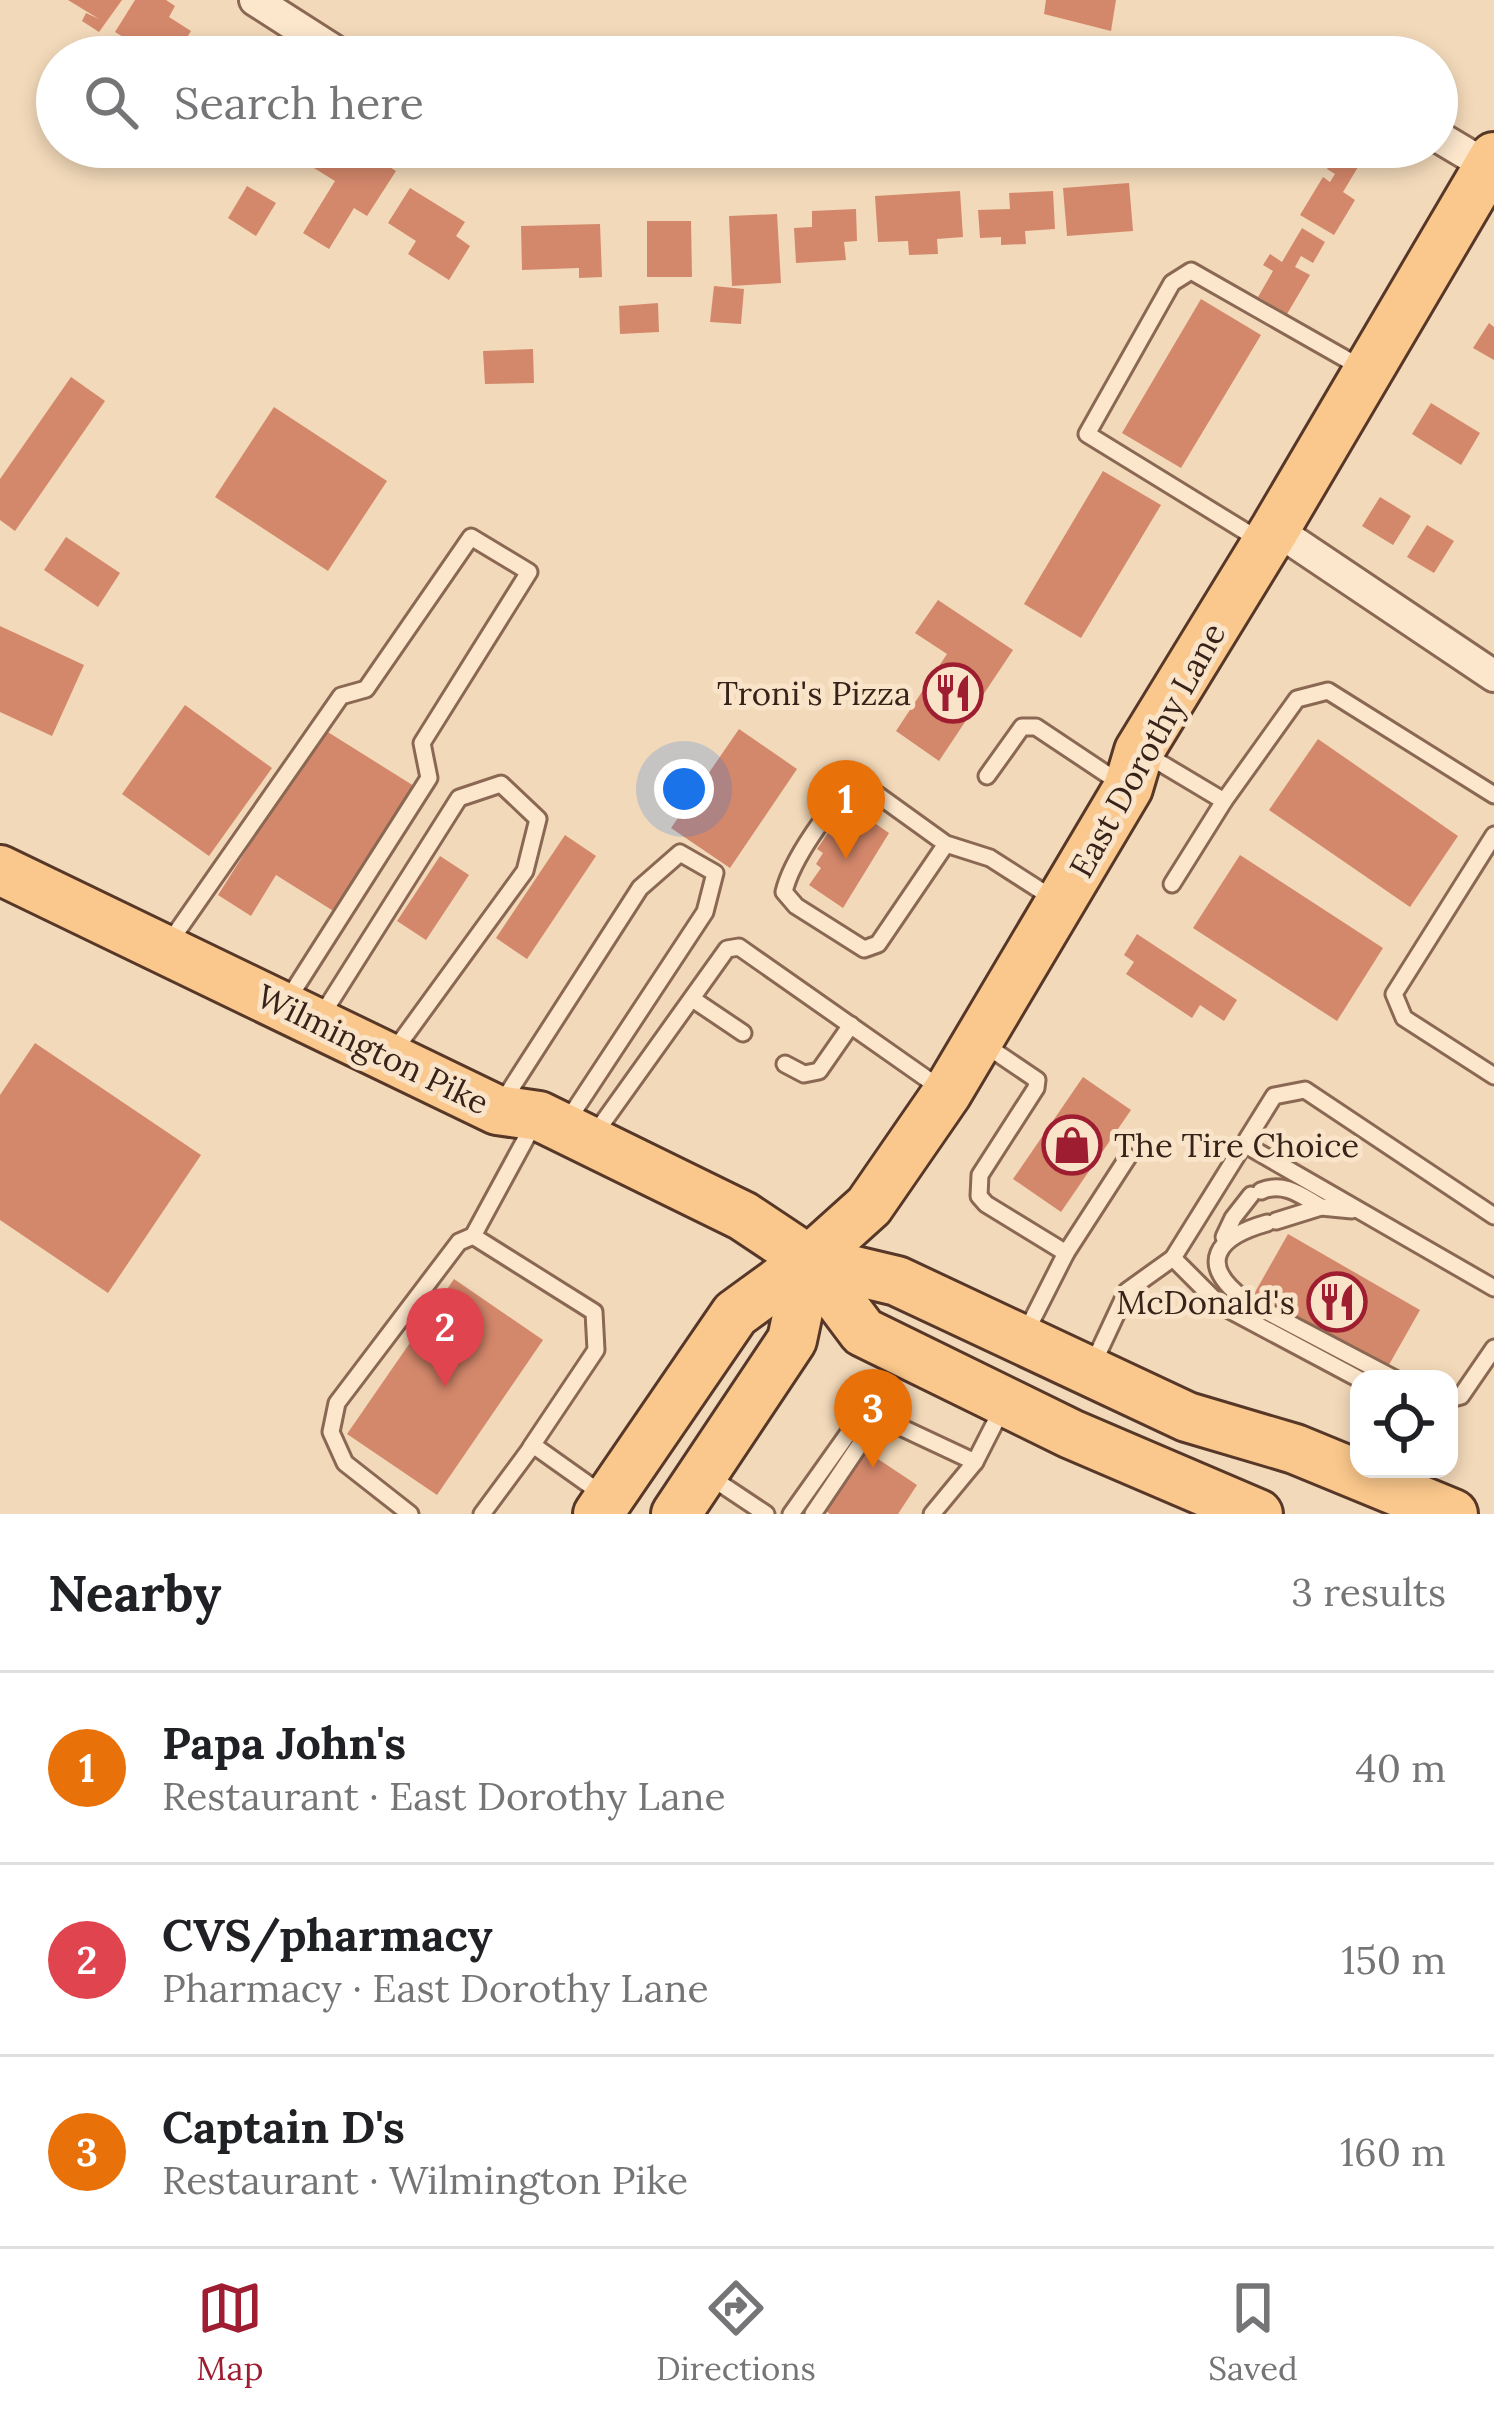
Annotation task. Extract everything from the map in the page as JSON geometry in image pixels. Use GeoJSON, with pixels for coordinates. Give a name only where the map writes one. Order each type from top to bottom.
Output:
{"type":"FeatureCollection","features":[{"type":"Feature","properties":{"kind":"main road","name":"East Dorothy Lane"},"geometry":{"type":"LineString","coordinates":[[603,1506],[735,1314],[809,1260],[869,1206],[947,1093],[1492,164]]}},
{"type":"Feature","properties":{"kind":"main road","name":"Wilmington Pike"},"geometry":{"type":"LineString","coordinates":[[0,869],[390,1058],[547,1124],[742,1216],[809,1260],[863,1332],[1180,1483],[1258,1514]]}},
{"type":"Feature","properties":{"kind":"main road","name":"Wilmington Pike"},"geometry":{"type":"LineString","coordinates":[[809,1260],[898,1281],[1187,1417],[1294,1449],[1453,1514]]}},
{"type":"Feature","properties":{"kind":"main road"},"geometry":{"type":"LineString","coordinates":[[676,1514],[792,1340],[809,1260]]}},
{"type":"Feature","properties":{"kind":"street"},"geometry":{"type":"LineString","coordinates":[[255,0],[311,36]]}},
{"type":"Feature","properties":{"kind":"street"},"geometry":{"type":"LineString","coordinates":[[1458,147],[1492,164]]}},
{"type":"Feature","properties":{"kind":"street"},"geometry":{"type":"LineString","coordinates":[[1271,537],[1494,676]]}},
{"type":"Feature","properties":{"kind":"lane"},"geometry":{"type":"LineString","coordinates":[[1271,537],[1087,434],[1172,283],[1191,272],[1367,372]]}},
{"type":"Feature","properties":{"kind":"lane"},"geometry":{"type":"LineString","coordinates":[[165,949],[341,696],[366,689],[471,536],[529,572],[422,743],[429,778],[300,1015]]}},
{"type":"Feature","properties":{"kind":"lane"},"geometry":{"type":"LineString","coordinates":[[1172,884],[1297,699],[1328,691],[1494,795]]}},
{"type":"Feature","properties":{"kind":"lane"},"geometry":{"type":"LineString","coordinates":[[987,776],[1022,727],[1036,727],[1133,769],[1225,801]]}},
{"type":"Feature","properties":{"kind":"lane"},"geometry":{"type":"LineString","coordinates":[[300,1015],[459,798],[501,784],[538,819],[525,871],[390,1058]]}},
{"type":"Feature","properties":{"kind":"lane"},"geometry":{"type":"LineString","coordinates":[[946,844],[878,944],[864,949],[796,906],[784,892],[788,874],[842,795],[856,787],[871,790],[946,844],[990,858],[1061,904]]}},
{"type":"Feature","properties":{"kind":"lane"},"geometry":{"type":"LineString","coordinates":[[1494,835],[1394,994],[1404,1018],[1494,1076]]}},
{"type":"Feature","properties":{"kind":"lane"},"geometry":{"type":"LineString","coordinates":[[410,1514],[345,1463],[331,1432],[337,1403],[459,1242],[473,1236],[547,1124],[704,912],[715,873],[680,853],[640,888],[547,1124]]}},
{"type":"Feature","properties":{"kind":"lane"},"geometry":{"type":"LineString","coordinates":[[547,1124],[694,1000],[728,949],[739,947],[947,1093]]}},
{"type":"Feature","properties":{"kind":"lane"},"geometry":{"type":"LineString","coordinates":[[694,1000],[743,1033]]}},
{"type":"Feature","properties":{"kind":"lane"},"geometry":{"type":"LineString","coordinates":[[785,1064],[805,1074],[818,1071],[851,1024]]}},
{"type":"Feature","properties":{"kind":"lane"},"geometry":{"type":"LineString","coordinates":[[978,1040],[1036,1080],[1036,1088],[980,1175],[979,1196],[1066,1253]]}},
{"type":"Feature","properties":{"kind":"lane"},"geometry":{"type":"LineString","coordinates":[[1089,1372],[1127,1292],[1173,1258],[1274,1096],[1305,1090],[1494,1216]]}},
{"type":"Feature","properties":{"kind":"lane"},"geometry":{"type":"LineString","coordinates":[[1244,1144],[1494,1288]]}},
{"type":"Feature","properties":{"kind":"lane"},"geometry":{"type":"LineString","coordinates":[[1022,1340],[1066,1253],[1128,1156]]}},
{"type":"Feature","properties":{"kind":"lane"},"geometry":{"type":"LineString","coordinates":[[1321,1207],[1293,1190],[1272,1186],[1256,1193],[1233,1218],[1218,1251],[1216,1269],[1245,1300],[1378,1370]]}},
{"type":"Feature","properties":{"kind":"lane"},"geometry":{"type":"LineString","coordinates":[[1218,1251],[1233,1233],[1321,1207],[1361,1211]]}},
{"type":"Feature","properties":{"kind":"lane"},"geometry":{"type":"LineString","coordinates":[[473,1236],[594,1312],[596,1350],[482,1514]]}},
{"type":"Feature","properties":{"kind":"lane"},"geometry":{"type":"LineString","coordinates":[[1173,1258],[1220,1305],[1350,1374]]}},
{"type":"Feature","properties":{"kind":"lane"},"geometry":{"type":"LineString","coordinates":[[1458,1397],[1494,1348]]}},
{"type":"Feature","properties":{"kind":"lane"},"geometry":{"type":"LineString","coordinates":[[932,1514],[975,1462],[1005,1402]]}},
{"type":"Feature","properties":{"kind":"lane"},"geometry":{"type":"LineString","coordinates":[[791,1514],[852,1428],[879,1417],[975,1462]]}},
{"type":"Feature","properties":{"kind":"lane"},"geometry":{"type":"LineString","coordinates":[[813,1514],[879,1417]]}},
{"type":"Feature","properties":{"kind":"lane"},"geometry":{"type":"LineString","coordinates":[[531,1447],[603,1506]]}},
{"type":"Feature","properties":{"kind":"lane"},"geometry":{"type":"LineString","coordinates":[[702,1471],[766,1514]]}},
{"type":"Feature","properties":{"kind":"building"},"geometry":{"type":"Polygon","coordinates":[[[68,0],[122,0],[99,32],[82,21],[86,13],[99,19],[68,0]]]}},
{"type":"Feature","properties":{"kind":"building"},"geometry":{"type":"Polygon","coordinates":[[[135,0],[166,0],[175,6],[169,17],[191,31],[188,36],[121,36],[115,32],[135,0]]]}},
{"type":"Feature","properties":{"kind":"building"},"geometry":{"type":"Polygon","coordinates":[[[1046,0],[1116,0],[1111,31],[1044,14],[1046,0]]]}},
{"type":"Feature","properties":{"kind":"building"},"geometry":{"type":"Polygon","coordinates":[[[314,168],[396,171],[367,216],[354,208],[329,249],[303,233],[335,181],[314,168]]]}},
{"type":"Feature","properties":{"kind":"building"},"geometry":{"type":"Polygon","coordinates":[[[1357,168],[1343,192],[1355,200],[1334,235],[1300,215],[1323,177],[1330,182],[1335,174],[1327,169],[1357,168]]]}},
{"type":"Feature","properties":{"kind":"building"},"geometry":{"type":"Polygon","coordinates":[[[1129,183],[1133,231],[1067,236],[1063,188],[1129,183]]]}},
{"type":"Feature","properties":{"kind":"building"},"geometry":{"type":"Polygon","coordinates":[[[247,186],[276,203],[256,236],[228,218],[247,186]]]}},
{"type":"Feature","properties":{"kind":"building"},"geometry":{"type":"Polygon","coordinates":[[[410,188],[465,222],[456,236],[470,246],[449,280],[408,254],[416,241],[388,223],[410,188]]]}},
{"type":"Feature","properties":{"kind":"building"},"geometry":{"type":"Polygon","coordinates":[[[960,191],[963,237],[937,239],[938,254],[909,255],[908,241],[878,242],[875,196],[960,191]]]}},
{"type":"Feature","properties":{"kind":"building"},"geometry":{"type":"Polygon","coordinates":[[[1053,191],[1055,229],[1025,231],[1026,244],[1001,245],[1001,237],[980,238],[978,210],[1010,209],[1009,193],[1053,191]]]}},
{"type":"Feature","properties":{"kind":"building"},"geometry":{"type":"Polygon","coordinates":[[[856,209],[857,241],[844,242],[846,260],[796,263],[794,228],[812,227],[812,211],[856,209]]]}},
{"type":"Feature","properties":{"kind":"building"},"geometry":{"type":"Polygon","coordinates":[[[777,214],[781,283],[732,286],[729,216],[777,214]]]}},
{"type":"Feature","properties":{"kind":"building"},"geometry":{"type":"Polygon","coordinates":[[[647,221],[691,221],[692,277],[647,277],[647,221]]]}},
{"type":"Feature","properties":{"kind":"building"},"geometry":{"type":"Polygon","coordinates":[[[600,224],[602,277],[579,278],[579,268],[522,270],[521,226],[600,224]]]}},
{"type":"Feature","properties":{"kind":"building"},"geometry":{"type":"Polygon","coordinates":[[[1302,228],[1325,242],[1313,263],[1301,256],[1295,267],[1310,275],[1287,314],[1258,297],[1273,271],[1263,265],[1270,254],[1282,262],[1302,228]]]}},
{"type":"Feature","properties":{"kind":"building"},"geometry":{"type":"Polygon","coordinates":[[[714,286],[744,289],[741,324],[710,322],[714,286]]]}},
{"type":"Feature","properties":{"kind":"building"},"geometry":{"type":"Polygon","coordinates":[[[1201,299],[1261,335],[1181,468],[1122,433],[1201,299]]]}},
{"type":"Feature","properties":{"kind":"building"},"geometry":{"type":"Polygon","coordinates":[[[658,303],[659,332],[620,334],[619,306],[658,303]]]}},
{"type":"Feature","properties":{"kind":"building"},"geometry":{"type":"Polygon","coordinates":[[[1489,323],[1494,327],[1494,360],[1473,348],[1489,323]]]}},
{"type":"Feature","properties":{"kind":"building"},"geometry":{"type":"Polygon","coordinates":[[[533,349],[534,383],[485,384],[483,351],[533,349]]]}},
{"type":"Feature","properties":{"kind":"building"},"geometry":{"type":"Polygon","coordinates":[[[71,377],[105,401],[15,531],[0,520],[0,479],[71,377]]]}},
{"type":"Feature","properties":{"kind":"building"},"geometry":{"type":"Polygon","coordinates":[[[1431,403],[1480,433],[1461,465],[1412,434],[1431,403]]]}},
{"type":"Feature","properties":{"kind":"building"},"geometry":{"type":"Polygon","coordinates":[[[274,407],[387,481],[328,571],[215,497],[274,407]]]}},
{"type":"Feature","properties":{"kind":"building"},"geometry":{"type":"Polygon","coordinates":[[[1103,471],[1161,505],[1081,638],[1024,604],[1103,471]]]}},
{"type":"Feature","properties":{"kind":"building"},"geometry":{"type":"Polygon","coordinates":[[[1380,497],[1411,516],[1393,545],[1362,526],[1380,497]]]}},
{"type":"Feature","properties":{"kind":"building"},"geometry":{"type":"Polygon","coordinates":[[[1427,525],[1454,541],[1434,573],[1407,557],[1427,525]]]}},
{"type":"Feature","properties":{"kind":"building"},"geometry":{"type":"Polygon","coordinates":[[[66,537],[120,573],[98,607],[44,570],[66,537]]]}},
{"type":"Feature","properties":{"kind":"building","name":"Troni's Pizza"},"geometry":{"type":"Polygon","coordinates":[[[938,600],[1013,650],[939,761],[896,731],[947,654],[915,633],[938,600]]]}},
{"type":"Feature","properties":{"kind":"building"},"geometry":{"type":"Polygon","coordinates":[[[0,626],[84,665],[52,736],[0,712],[0,626]]]}},
{"type":"Feature","properties":{"kind":"building"},"geometry":{"type":"Polygon","coordinates":[[[185,705],[272,768],[209,856],[122,794],[185,705]]]}},
{"type":"Feature","properties":{"kind":"building"},"geometry":{"type":"Polygon","coordinates":[[[323,729],[414,786],[335,912],[276,875],[251,916],[218,895],[323,729]]]}},
{"type":"Feature","properties":{"kind":"building"},"geometry":{"type":"Polygon","coordinates":[[[739,729],[797,769],[730,868],[671,828],[739,729]]]}},
{"type":"Feature","properties":{"kind":"building"},"geometry":{"type":"Polygon","coordinates":[[[1318,739],[1458,836],[1410,907],[1269,810],[1318,739]]]}},
{"type":"Feature","properties":{"kind":"building"},"geometry":{"type":"Polygon","coordinates":[[[857,811],[889,833],[843,908],[809,885],[821,868],[816,864],[823,853],[817,849],[828,833],[837,840],[857,811]]]}},
{"type":"Feature","properties":{"kind":"building"},"geometry":{"type":"Polygon","coordinates":[[[565,835],[596,856],[527,959],[496,938],[565,835]]]}},
{"type":"Feature","properties":{"kind":"building"},"geometry":{"type":"Polygon","coordinates":[[[1240,855],[1383,948],[1337,1021],[1193,928],[1240,855]]]}},
{"type":"Feature","properties":{"kind":"building"},"geometry":{"type":"Polygon","coordinates":[[[440,856],[469,875],[426,940],[397,921],[440,856]]]}},
{"type":"Feature","properties":{"kind":"building"},"geometry":{"type":"Polygon","coordinates":[[[1137,934],[1237,1000],[1224,1021],[1200,1005],[1192,1018],[1126,974],[1134,962],[1124,955],[1137,934]]]}},
{"type":"Feature","properties":{"kind":"building"},"geometry":{"type":"Polygon","coordinates":[[[35,1043],[201,1155],[108,1293],[0,1220],[0,1095],[35,1043]]]}},
{"type":"Feature","properties":{"kind":"building","name":"The Tire Choice"},"geometry":{"type":"Polygon","coordinates":[[[1083,1077],[1131,1110],[1061,1212],[1013,1179],[1083,1077]]]}},
{"type":"Feature","properties":{"kind":"building","name":"McDonald's"},"geometry":{"type":"Polygon","coordinates":[[[1288,1234],[1420,1310],[1386,1370],[1254,1294],[1288,1234]]]}},
{"type":"Feature","properties":{"kind":"building"},"geometry":{"type":"Polygon","coordinates":[[[454,1279],[543,1340],[437,1495],[347,1434],[454,1279]]]}},
{"type":"Feature","properties":{"kind":"building"},"geometry":{"type":"Polygon","coordinates":[[[866,1451],[917,1485],[898,1514],[830,1514],[826,1511],[866,1451]]]}},
{"type":"Feature","properties":{"kind":"place","name":"Troni's Pizza"},"geometry":{"type":"Point","coordinates":[953,693]}},
{"type":"Feature","properties":{"kind":"place","name":"Papa John's"},"geometry":{"type":"Point","coordinates":[846,859]}},
{"type":"Feature","properties":{"kind":"place","name":"The Tire Choice"},"geometry":{"type":"Point","coordinates":[1072,1145]}},
{"type":"Feature","properties":{"kind":"place","name":"McDonald's"},"geometry":{"type":"Point","coordinates":[1337,1302]}},
{"type":"Feature","properties":{"kind":"place","name":"CVS/pharmacy"},"geometry":{"type":"Point","coordinates":[445,1387]}},
{"type":"Feature","properties":{"kind":"place","name":"Captain D's"},"geometry":{"type":"Point","coordinates":[873,1468]}}]}
